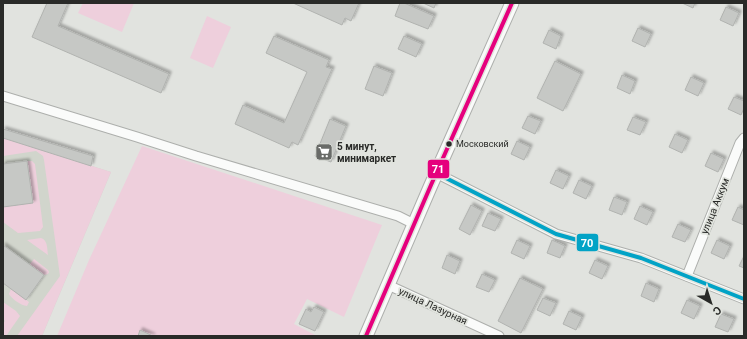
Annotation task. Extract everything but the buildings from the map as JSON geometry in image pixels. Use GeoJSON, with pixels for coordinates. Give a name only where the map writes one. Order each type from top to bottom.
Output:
{"type":"FeatureCollection","features":[{"type":"Feature","properties":{"kind":"main road"},"geometry":{"type":"LineString","coordinates":[[366,336],[436,173],[512,3]]}},
{"type":"Feature","properties":{"kind":"street"},"geometry":{"type":"LineString","coordinates":[[3,96],[196,156],[398,216],[414,224]]}},
{"type":"Feature","properties":{"kind":"street","name":"улица Аккум"},"geometry":{"type":"LineString","coordinates":[[687,276],[740,143],[744,138]]}},
{"type":"Feature","properties":{"kind":"street"},"geometry":{"type":"LineString","coordinates":[[436,173],[556,234],[641,258],[744,299]]}},
{"type":"Feature","properties":{"kind":"street","name":"улица Лазурная"},"geometry":{"type":"LineString","coordinates":[[388,285],[499,336]]}},
{"type":"Feature","properties":{"kind":"shaded area"},"geometry":{"type":"Polygon","coordinates":[[[83,3],[134,3],[122,32],[78,13],[83,3]]]}},
{"type":"Feature","properties":{"kind":"shaded area"},"geometry":{"type":"Polygon","coordinates":[[[207,16],[231,27],[213,68],[190,58],[207,16]]]}},
{"type":"Feature","properties":{"kind":"shaded area"},"geometry":{"type":"Polygon","coordinates":[[[3,138],[111,172],[42,336],[3,336],[3,138]]]}},
{"type":"Feature","properties":{"kind":"shaded area"},"geometry":{"type":"Polygon","coordinates":[[[3,138],[111,172],[42,336],[17,336],[60,276],[44,160],[43,156],[36,151],[3,156],[3,138]]]}},
{"type":"Feature","properties":{"kind":"shaded area"},"geometry":{"type":"Polygon","coordinates":[[[142,146],[382,225],[344,317],[307,299],[294,324],[317,336],[57,336],[89,260],[142,146]]]}},
{"type":"Feature","properties":{"kind":"shaded area"},"geometry":{"type":"Polygon","coordinates":[[[27,161],[32,161],[35,164],[43,227],[40,231],[18,233],[3,222],[3,207],[33,203],[27,161]]]}},
{"type":"Feature","properties":{"kind":"shaded area"},"geometry":{"type":"Polygon","coordinates":[[[41,238],[46,243],[48,255],[27,240],[41,238]]]}},
{"type":"Feature","properties":{"kind":"shaded area"},"geometry":{"type":"Polygon","coordinates":[[[34,259],[48,270],[48,274],[44,275],[29,265],[34,259]]]}},
{"type":"Feature","properties":{"kind":"shaded area"},"geometry":{"type":"Polygon","coordinates":[[[11,289],[29,302],[27,306],[12,298],[9,294],[11,289]]]}},
{"type":"Feature","properties":{"kind":"shaded area"},"geometry":{"type":"Polygon","coordinates":[[[3,302],[16,311],[20,316],[6,336],[3,336],[3,323],[5,321],[3,319],[3,302]]]}},
{"type":"Feature","properties":{"kind":"transit line","name":"71"},"geometry":{"type":"LineString","coordinates":[[366,336],[512,3]]}},
{"type":"Feature","properties":{"kind":"transit line","name":"70"},"geometry":{"type":"LineString","coordinates":[[436,173],[556,234],[641,258],[744,299]]}},
{"type":"Feature","properties":{"kind":"place","name":"Московский"},"geometry":{"type":"Point","coordinates":[449,144]}},
{"type":"Feature","properties":{"kind":"place","name":"5 минут, минимаркет"},"geometry":{"type":"Point","coordinates":[324,152]}}]}
